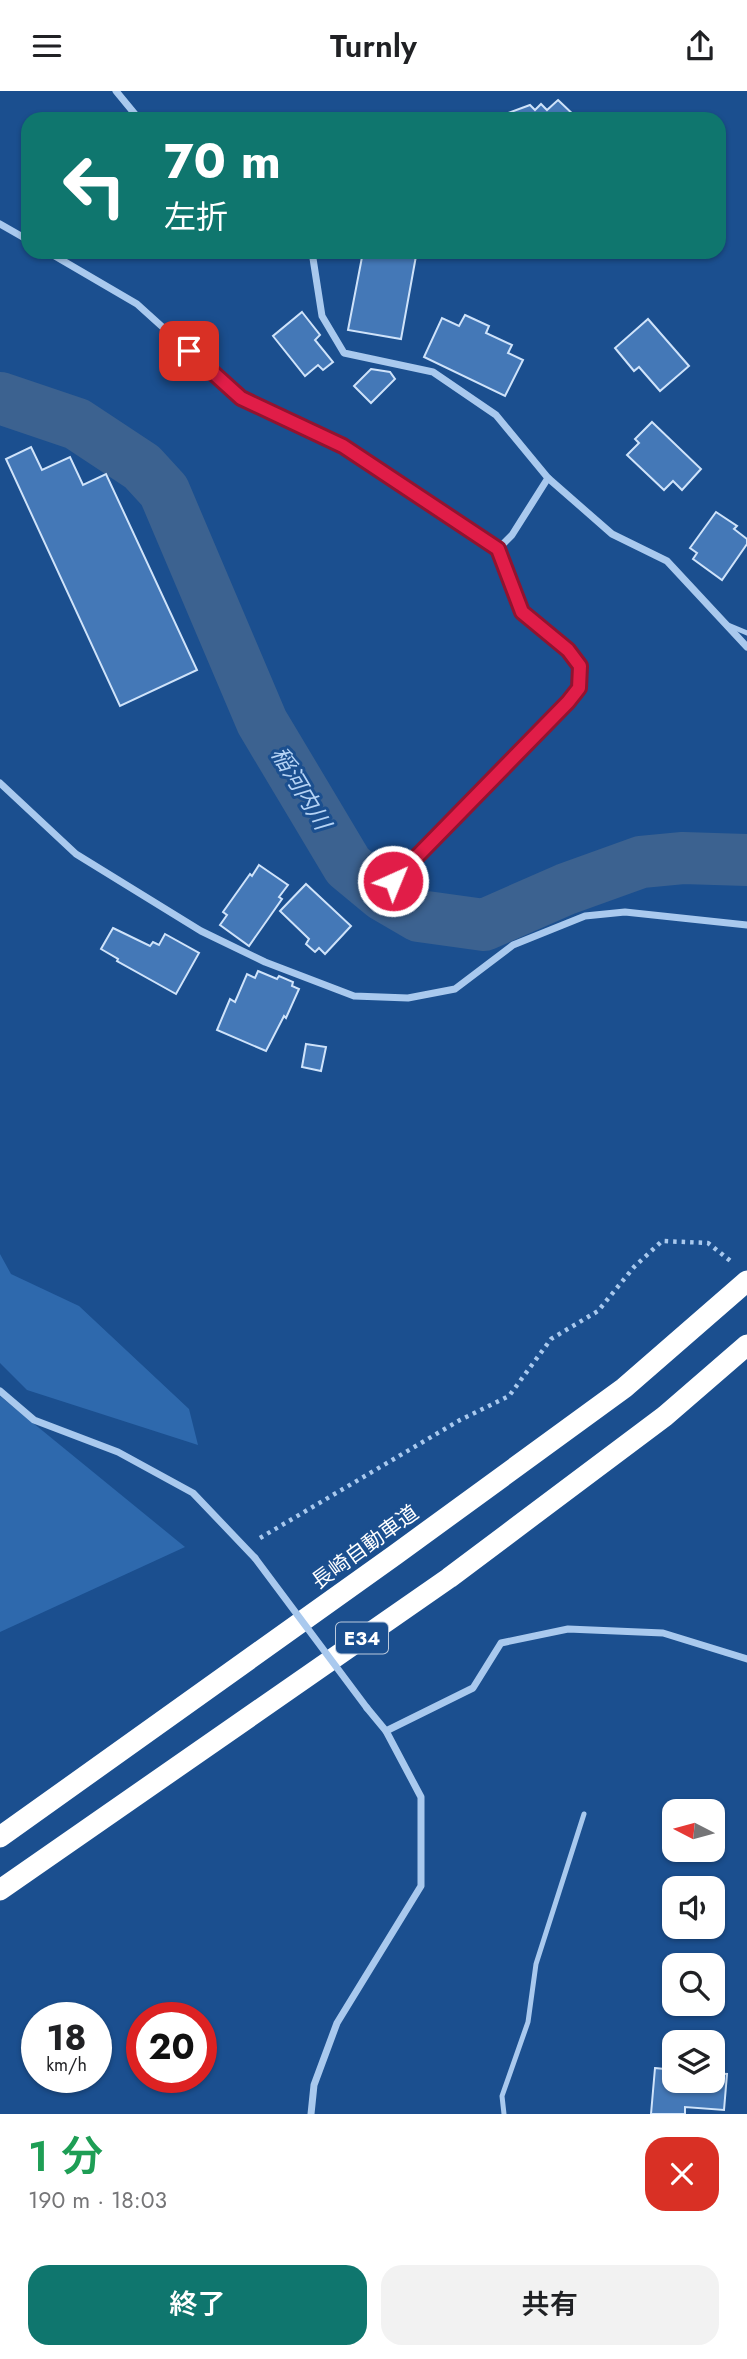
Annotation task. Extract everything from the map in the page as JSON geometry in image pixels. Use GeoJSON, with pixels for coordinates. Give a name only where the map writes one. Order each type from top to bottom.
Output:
{"type":"FeatureCollection","features":[{"type":"Feature","properties":{"kind":"highway","name":"長崎自動車道"},"geometry":{"type":"LineString","coordinates":[[0,1837],[624,1388],[742,1274]]}},
{"type":"Feature","properties":{"kind":"highway","name":"E34"},"geometry":{"type":"LineString","coordinates":[[0,1890],[449,1578],[665,1416],[747,1345]]}},
{"type":"Feature","properties":{"kind":"street"},"geometry":{"type":"LineString","coordinates":[[116,91],[133,112]]}},
{"type":"Feature","properties":{"kind":"street"},"geometry":{"type":"LineString","coordinates":[[0,224],[21,236]]}},
{"type":"Feature","properties":{"kind":"street"},"geometry":{"type":"LineString","coordinates":[[60,259],[137,304],[241,398],[343,446],[498,549],[512,535],[548,478]]}},
{"type":"Feature","properties":{"kind":"street"},"geometry":{"type":"LineString","coordinates":[[313,259],[322,316],[344,353],[433,372],[496,415],[548,478],[612,534],[667,561],[747,647]]}},
{"type":"Feature","properties":{"kind":"street"},"geometry":{"type":"LineString","coordinates":[[0,783],[76,854],[190,924],[265,963],[354,996],[408,998],[455,989],[513,945],[585,916],[625,912],[747,925]]}},
{"type":"Feature","properties":{"kind":"street"},"geometry":{"type":"LineString","coordinates":[[0,1391],[34,1420],[118,1452],[193,1493],[255,1557],[386,1731],[421,1797],[421,1887],[337,2023],[314,2085],[311,2114]]}},
{"type":"Feature","properties":{"kind":"street"},"geometry":{"type":"LineString","coordinates":[[386,1731],[473,1688],[501,1643],[568,1629],[663,1633],[747,1659]]}},
{"type":"Feature","properties":{"kind":"lane"},"geometry":{"type":"LineString","coordinates":[[393,881],[579,688],[580,666],[568,650],[522,612],[498,549]]}},
{"type":"Feature","properties":{"kind":"lane"},"geometry":{"type":"LineString","coordinates":[[725,623],[747,633]]}},
{"type":"Feature","properties":{"kind":"lane"},"geometry":{"type":"LineString","coordinates":[[504,2114],[502,2096],[528,2022],[536,1964],[584,1814]]}},
{"type":"Feature","properties":{"kind":"path"},"geometry":{"type":"LineString","coordinates":[[245,1547],[460,1420],[509,1396],[551,1339],[598,1311],[634,1267],[662,1241],[708,1243],[742,1274]]}},
{"type":"Feature","properties":{"kind":"shaded area"},"geometry":{"type":"Polygon","coordinates":[[[0,1254],[11,1274],[79,1306],[189,1409],[198,1445],[27,1390],[0,1363],[0,1254]]]}},
{"type":"Feature","properties":{"kind":"shaded area"},"geometry":{"type":"Polygon","coordinates":[[[0,1396],[185,1547],[0,1632],[0,1396]]]}},
{"type":"Feature","properties":{"kind":"building"},"geometry":{"type":"Polygon","coordinates":[[[558,100],[571,112],[511,112],[530,105],[535,110],[541,104],[547,110],[558,100]]]}},
{"type":"Feature","properties":{"kind":"building"},"geometry":{"type":"Polygon","coordinates":[[[362,259],[415,259],[401,339],[348,330],[362,259]]]}},
{"type":"Feature","properties":{"kind":"building"},"geometry":{"type":"Polygon","coordinates":[[[302,312],[320,335],[315,340],[333,362],[323,370],[318,365],[305,376],[273,336],[302,312]]]}},
{"type":"Feature","properties":{"kind":"building"},"geometry":{"type":"Polygon","coordinates":[[[465,315],[489,326],[486,333],[512,345],[508,353],[523,360],[505,396],[424,357],[442,318],[459,326],[465,315]]]}},
{"type":"Feature","properties":{"kind":"building"},"geometry":{"type":"Polygon","coordinates":[[[648,319],[689,366],[660,391],[639,367],[634,371],[615,348],[648,319]]]}},
{"type":"Feature","properties":{"kind":"building"},"geometry":{"type":"Polygon","coordinates":[[[371,369],[390,372],[395,379],[371,403],[354,386],[371,369]]]}},
{"type":"Feature","properties":{"kind":"building"},"geometry":{"type":"Polygon","coordinates":[[[652,422],[701,469],[682,490],[673,481],[664,490],[627,455],[639,443],[635,439],[652,422]]]}},
{"type":"Feature","properties":{"kind":"building"},"geometry":{"type":"Polygon","coordinates":[[[31,447],[42,470],[70,457],[83,485],[106,474],[197,670],[120,706],[6,459],[31,447]]]}},
{"type":"Feature","properties":{"kind":"building"},"geometry":{"type":"Polygon","coordinates":[[[716,512],[737,526],[734,529],[747,539],[747,544],[722,580],[693,559],[697,553],[690,548],[716,512]]]}},
{"type":"Feature","properties":{"kind":"building"},"geometry":{"type":"Polygon","coordinates":[[[259,865],[288,885],[279,897],[282,899],[249,946],[220,925],[227,915],[223,912],[259,865]]]}},
{"type":"Feature","properties":{"kind":"building"},"geometry":{"type":"Polygon","coordinates":[[[306,884],[351,926],[325,954],[319,948],[315,952],[306,944],[309,939],[280,911],[306,884]]]}},
{"type":"Feature","properties":{"kind":"building"},"geometry":{"type":"Polygon","coordinates":[[[113,928],[150,946],[153,942],[159,945],[165,934],[199,953],[176,994],[101,949],[113,928]]]}},
{"type":"Feature","properties":{"kind":"building"},"geometry":{"type":"Polygon","coordinates":[[[258,971],[293,982],[292,986],[299,989],[286,1018],[284,1016],[266,1051],[217,1030],[230,999],[235,1002],[247,974],[255,978],[258,971]]]}},
{"type":"Feature","properties":{"kind":"building"},"geometry":{"type":"Polygon","coordinates":[[[306,1044],[326,1047],[321,1071],[302,1067],[306,1044]]]}},
{"type":"Feature","properties":{"kind":"building"},"geometry":{"type":"Polygon","coordinates":[[[655,2068],[662,2069],[662,2093],[725,2093],[727,2074],[724,2110],[685,2107],[685,2114],[651,2114],[655,2068]]]}},
{"type":"Feature","properties":{"kind":"waterway","name":"稲河内川"},"geometry":{"type":"LineString","coordinates":[[0,398],[77,424],[142,467],[164,491],[262,722],[348,866],[383,895],[419,916],[484,925],[566,889],[641,862],[683,858],[747,860]]}},
{"type":"Feature","properties":{"kind":"route"},"geometry":{"type":"LineString","coordinates":[[189,351],[241,398],[343,446],[498,549],[522,612],[568,650],[580,666],[579,688],[568,702],[393,881]]}}]}
